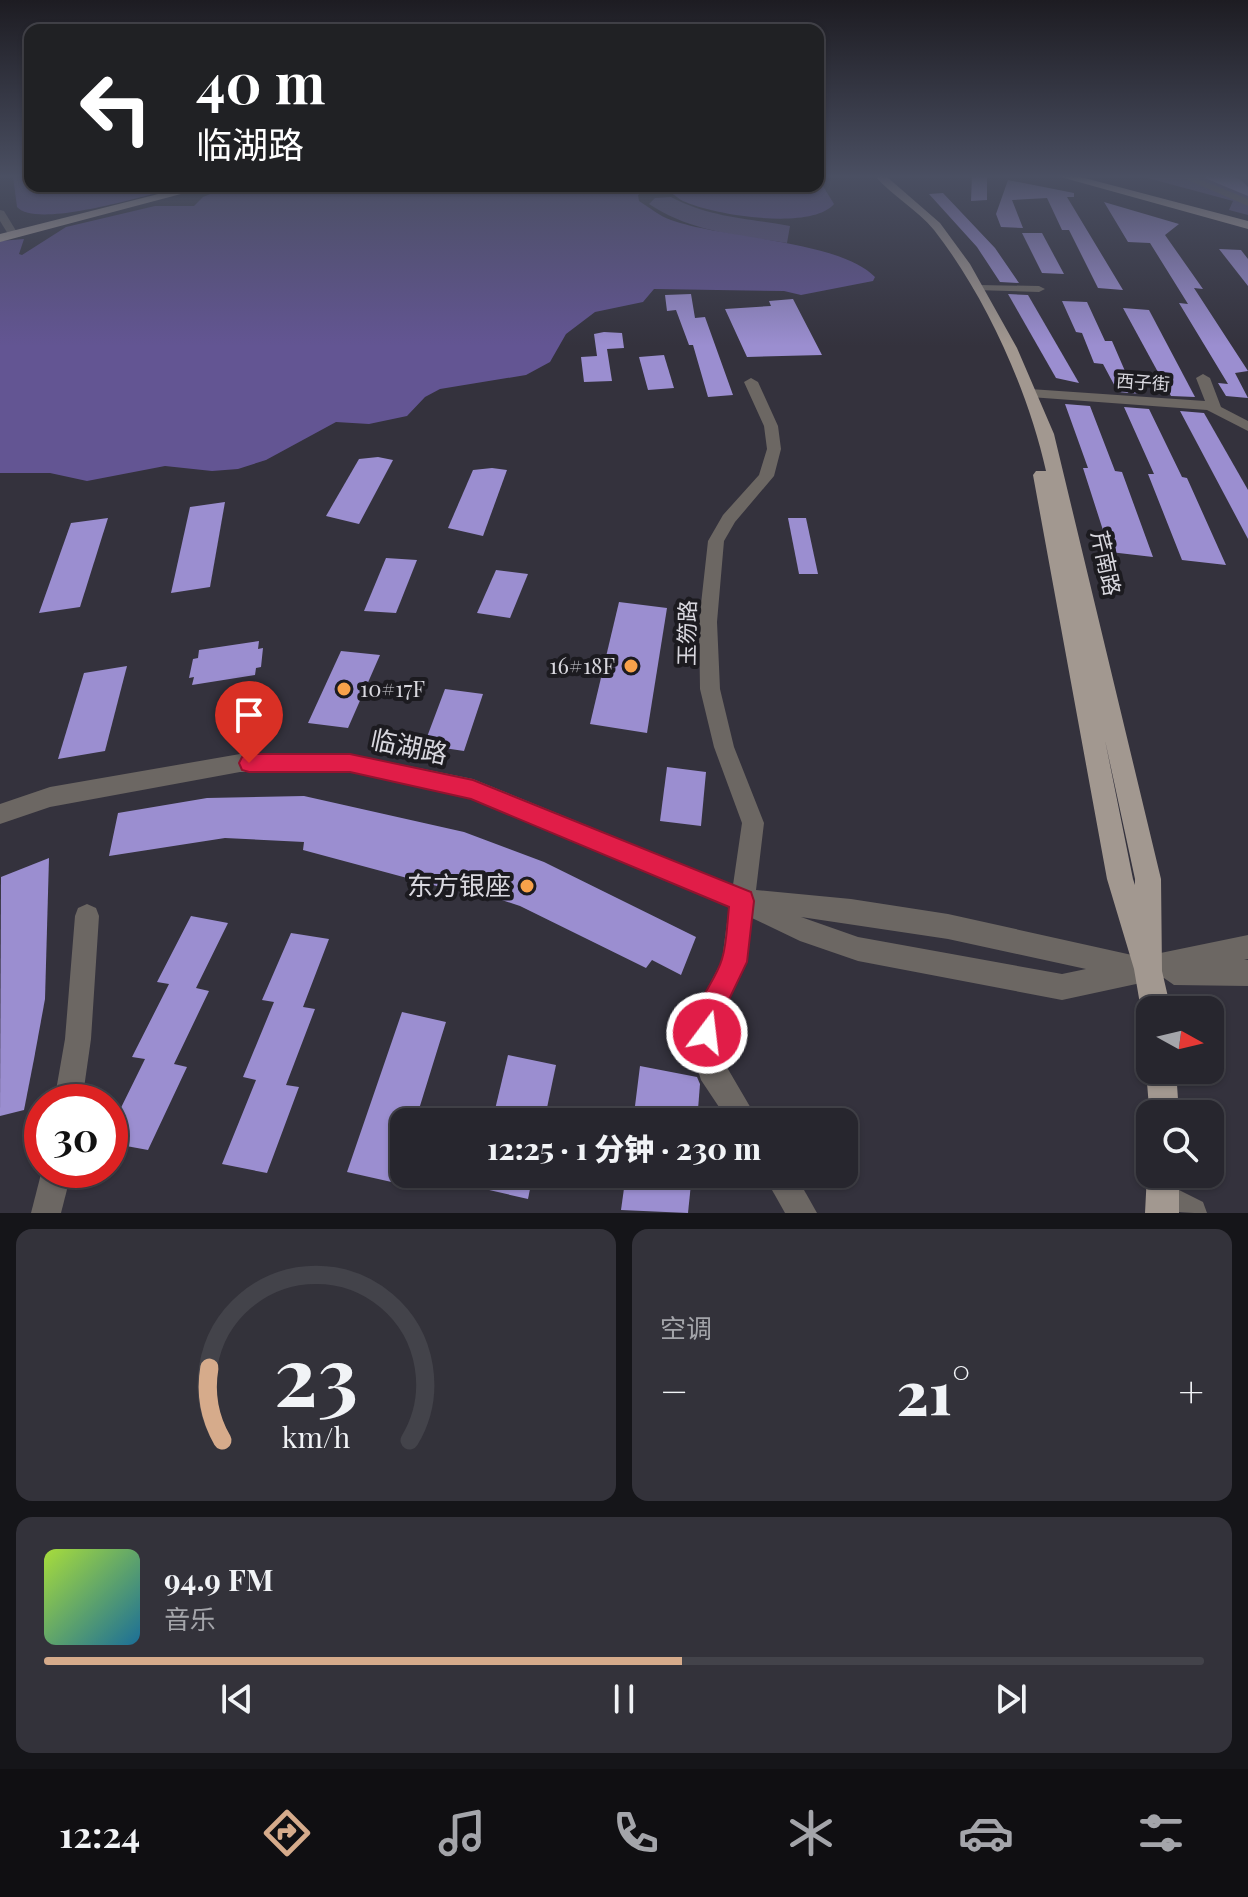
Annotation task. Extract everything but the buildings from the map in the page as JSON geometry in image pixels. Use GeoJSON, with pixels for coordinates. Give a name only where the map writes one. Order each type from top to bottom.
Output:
{"type":"FeatureCollection","features":[{"type":"Feature","properties":{"kind":"main road"},"geometry":{"type":"LineString","coordinates":[[941,233],[979,288],[1030,393],[1034,432],[1120,879],[1153,996]]}},
{"type":"Feature","properties":{"kind":"street"},"geometry":{"type":"LineString","coordinates":[[979,288],[1039,289]]}},
{"type":"Feature","properties":{"kind":"street"},"geometry":{"type":"LineString","coordinates":[[1203,378],[1215,408]]}},
{"type":"Feature","properties":{"kind":"street","name":"玉笏路"},"geometry":{"type":"LineString","coordinates":[[736,1108],[711,1070],[705,1052],[708,1014],[734,962],[753,823],[724,747],[710,689],[708,622],[716,541],[729,519],[766,476],[774,449],[771,426],[751,382]]}},
{"type":"Feature","properties":{"kind":"street","name":"西子街"},"geometry":{"type":"LineString","coordinates":[[1030,393],[1215,408],[1248,427]]}},
{"type":"Feature","properties":{"kind":"street","name":"临湖路"},"geometry":{"type":"LineString","coordinates":[[0,814],[50,797],[240,763],[350,763],[473,789],[742,901],[800,929],[858,949],[1062,987],[1148,971]]}},
{"type":"Feature","properties":{"kind":"street"},"geometry":{"type":"LineString","coordinates":[[742,901],[812,905],[860,913],[1051,947],[1148,971],[1248,973]]}},
{"type":"Feature","properties":{"kind":"street"},"geometry":{"type":"LineString","coordinates":[[71,1084],[78,1039],[87,916]]}},
{"type":"Feature","properties":{"kind":"street"},"geometry":{"type":"LineString","coordinates":[[1148,971],[1248,947]]}},
{"type":"Feature","properties":{"kind":"street"},"geometry":{"type":"LineString","coordinates":[[46,1213],[52,1188]]}},
{"type":"Feature","properties":{"kind":"street"},"geometry":{"type":"LineString","coordinates":[[787,1188],[802,1213]]}},
{"type":"Feature","properties":{"kind":"shaded area"},"geometry":{"type":"Polygon","coordinates":[[[57,233],[729,233],[835,255],[875,277],[873,281],[801,295],[784,291],[654,289],[643,302],[595,312],[566,334],[550,362],[526,375],[440,389],[425,397],[407,416],[369,424],[336,422],[266,460],[238,469],[212,471],[165,466],[87,481],[50,473],[0,473],[0,241],[24,239],[19,254],[57,233]]]}},
{"type":"Feature","properties":{"kind":"shaded area"},"geometry":{"type":"Polygon","coordinates":[[[724,233],[789,233],[787,243],[724,233]]]}},
{"type":"Feature","properties":{"kind":"place","name":"16#18F"},"geometry":{"type":"Point","coordinates":[631,666]}},
{"type":"Feature","properties":{"kind":"place","name":"10#17F"},"geometry":{"type":"Point","coordinates":[344,689]}},
{"type":"Feature","properties":{"kind":"place","name":"东方银座"},"geometry":{"type":"Point","coordinates":[527,886]}},
{"type":"Feature","properties":{"kind":"route"},"geometry":{"type":"LineString","coordinates":[[249,763],[350,763],[473,789],[742,901],[734,962],[708,1014],[707,1033]]}}]}
